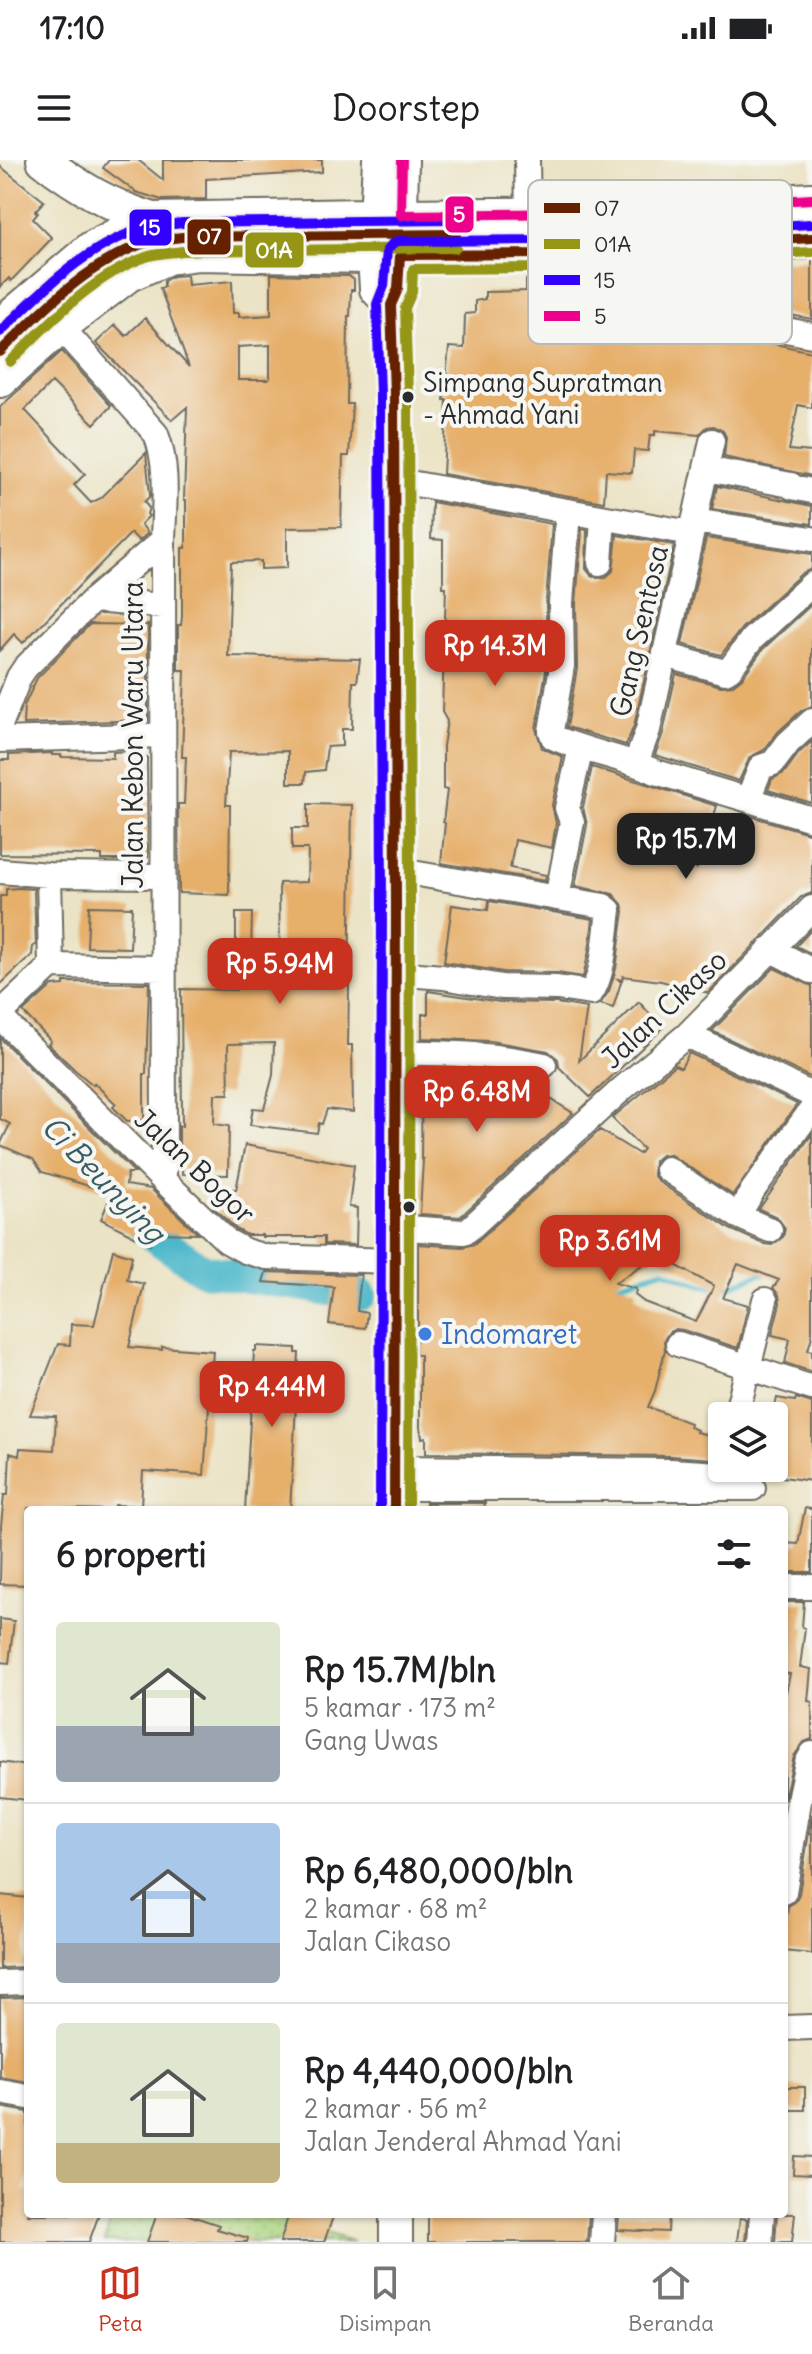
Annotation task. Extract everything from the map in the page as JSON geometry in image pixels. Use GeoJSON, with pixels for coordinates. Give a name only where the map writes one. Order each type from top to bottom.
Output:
{"type":"FeatureCollection","features":[{"type":"Feature","properties":{"kind":"main road"},"geometry":{"type":"LineString","coordinates":[[43,160],[70,181],[110,204],[153,219]]}},
{"type":"Feature","properties":{"kind":"main road"},"geometry":{"type":"LineString","coordinates":[[379,160],[399,213]]}},
{"type":"Feature","properties":{"kind":"main road"},"geometry":{"type":"LineString","coordinates":[[394,1489],[394,394],[391,305],[398,289],[402,160]]}},
{"type":"Feature","properties":{"kind":"main road"},"geometry":{"type":"LineString","coordinates":[[70,181],[90,211],[93,230],[91,248]]}},
{"type":"Feature","properties":{"kind":"main road"},"geometry":{"type":"LineString","coordinates":[[792,200],[812,199]]}},
{"type":"Feature","properties":{"kind":"main road"},"geometry":{"type":"LineString","coordinates":[[0,325],[91,248],[153,219],[399,213],[528,214]]}},
{"type":"Feature","properties":{"kind":"main road"},"geometry":{"type":"LineString","coordinates":[[792,219],[812,218]]}},
{"type":"Feature","properties":{"kind":"main road"},"geometry":{"type":"LineString","coordinates":[[0,352],[72,285],[106,260],[143,244],[182,237],[528,233]]}},
{"type":"Feature","properties":{"kind":"main road"},"geometry":{"type":"LineString","coordinates":[[792,239],[812,238]]}},
{"type":"Feature","properties":{"kind":"main road"},"geometry":{"type":"LineString","coordinates":[[0,381],[61,327],[129,275],[168,258],[199,254],[528,254]]}},
{"type":"Feature","properties":{"kind":"main road"},"geometry":{"type":"LineString","coordinates":[[396,2218],[396,2242]]}},
{"type":"Feature","properties":{"kind":"street"},"geometry":{"type":"LineString","coordinates":[[527,160],[528,214]]}},
{"type":"Feature","properties":{"kind":"street","name":"Jalan Kebon Waru Utara"},"geometry":{"type":"LineString","coordinates":[[61,327],[156,434],[163,452],[164,1181]]}},
{"type":"Feature","properties":{"kind":"street"},"geometry":{"type":"LineString","coordinates":[[792,331],[812,335]]}},
{"type":"Feature","properties":{"kind":"street","name":"Gang Sentosa"},"geometry":{"type":"LineString","coordinates":[[575,746],[636,763],[648,730],[712,441]]}},
{"type":"Feature","properties":{"kind":"street"},"geometry":{"type":"LineString","coordinates":[[706,469],[812,491]]}},
{"type":"Feature","properties":{"kind":"street"},"geometry":{"type":"LineString","coordinates":[[393,480],[603,518],[812,539]]}},
{"type":"Feature","properties":{"kind":"street"},"geometry":{"type":"LineString","coordinates":[[557,898],[572,822],[567,808],[575,746],[553,737],[551,731],[562,666],[561,603],[568,512]]}},
{"type":"Feature","properties":{"kind":"street"},"geometry":{"type":"LineString","coordinates":[[600,563],[603,518]]}},
{"type":"Feature","properties":{"kind":"street"},"geometry":{"type":"LineString","coordinates":[[0,725],[25,668],[93,600],[163,540]]}},
{"type":"Feature","properties":{"kind":"street"},"geometry":{"type":"LineString","coordinates":[[665,655],[725,672],[752,639],[812,584]]}},
{"type":"Feature","properties":{"kind":"street"},"geometry":{"type":"LineString","coordinates":[[93,600],[163,606]]}},
{"type":"Feature","properties":{"kind":"street"},"geometry":{"type":"LineString","coordinates":[[748,799],[761,767],[773,763],[788,743],[812,721]]}},
{"type":"Feature","properties":{"kind":"street"},"geometry":{"type":"LineString","coordinates":[[0,740],[163,735]]}},
{"type":"Feature","properties":{"kind":"street"},"geometry":{"type":"LineString","coordinates":[[636,763],[656,772],[812,819]]}},
{"type":"Feature","properties":{"kind":"street"},"geometry":{"type":"LineString","coordinates":[[395,870],[604,906],[609,910],[599,974],[591,993],[557,988],[502,987],[395,973]]}},
{"type":"Feature","properties":{"kind":"street"},"geometry":{"type":"LineString","coordinates":[[0,871],[49,875],[163,876]]}},
{"type":"Feature","properties":{"kind":"street"},"geometry":{"type":"LineString","coordinates":[[49,875],[51,966]]}},
{"type":"Feature","properties":{"kind":"street","name":"Jalan Cikaso"},"geometry":{"type":"LineString","coordinates":[[394,1227],[468,1230],[623,1088],[687,1035],[812,908]]}},
{"type":"Feature","properties":{"kind":"street"},"geometry":{"type":"LineString","coordinates":[[770,949],[812,971]]}},
{"type":"Feature","properties":{"kind":"street"},"geometry":{"type":"LineString","coordinates":[[0,1016],[51,966],[163,968]]}},
{"type":"Feature","properties":{"kind":"street","name":"Jalan Bogor"},"geometry":{"type":"LineString","coordinates":[[0,1016],[227,1241],[245,1251],[266,1257],[394,1261]]}},
{"type":"Feature","properties":{"kind":"street"},"geometry":{"type":"LineString","coordinates":[[687,1035],[812,1095]]}},
{"type":"Feature","properties":{"kind":"street"},"geometry":{"type":"LineString","coordinates":[[394,1053],[494,1055],[544,1065]]}},
{"type":"Feature","properties":{"kind":"street"},"geometry":{"type":"LineString","coordinates":[[738,1216],[753,1190],[812,1109]]}},
{"type":"Feature","properties":{"kind":"street"},"geometry":{"type":"LineString","coordinates":[[667,1169],[738,1216],[770,1230]]}},
{"type":"Feature","properties":{"kind":"street"},"geometry":{"type":"LineString","coordinates":[[739,1402],[765,1300]]}},
{"type":"Feature","properties":{"kind":"street"},"geometry":{"type":"LineString","coordinates":[[678,1344],[812,1388]]}},
{"type":"Feature","properties":{"kind":"street"},"geometry":{"type":"LineString","coordinates":[[394,1489],[671,1471],[708,1473]]}},
{"type":"Feature","properties":{"kind":"street"},"geometry":{"type":"LineString","coordinates":[[394,1489],[753,1488]]}},
{"type":"Feature","properties":{"kind":"street"},"geometry":{"type":"LineString","coordinates":[[788,1587],[812,1587]]}},
{"type":"Feature","properties":{"kind":"street"},"geometry":{"type":"LineString","coordinates":[[788,1843],[792,1794],[812,1754]]}},
{"type":"Feature","properties":{"kind":"street"},"geometry":{"type":"LineString","coordinates":[[0,1983],[24,1982]]}},
{"type":"Feature","properties":{"kind":"street"},"geometry":{"type":"LineString","coordinates":[[788,2028],[812,2027]]}},
{"type":"Feature","properties":{"kind":"street"},"geometry":{"type":"LineString","coordinates":[[0,2092],[24,2096]]}},
{"type":"Feature","properties":{"kind":"street"},"geometry":{"type":"LineString","coordinates":[[602,2242],[604,2218]]}},
{"type":"Feature","properties":{"kind":"street"},"geometry":{"type":"LineString","coordinates":[[760,2242],[762,2218]]}},
{"type":"Feature","properties":{"kind":"green space"},"geometry":{"type":"Polygon","coordinates":[[[112,2218],[282,2218],[353,2242],[104,2242],[112,2218]]]}},
{"type":"Feature","properties":{"kind":"building"},"geometry":{"type":"Polygon","coordinates":[[[109,160],[138,160],[163,180],[163,160],[322,160],[322,172],[206,179],[206,199],[162,200],[136,192],[103,168],[109,160]]]}},
{"type":"Feature","properties":{"kind":"building"},"geometry":{"type":"Polygon","coordinates":[[[0,166],[44,201],[35,211],[38,213],[33,219],[52,238],[11,281],[9,278],[0,287],[0,166]]]}},
{"type":"Feature","properties":{"kind":"building"},"geometry":{"type":"Polygon","coordinates":[[[812,259],[812,319],[792,315],[792,261],[812,259]]]}},
{"type":"Feature","properties":{"kind":"building"},"geometry":{"type":"Polygon","coordinates":[[[271,274],[349,276],[354,280],[348,316],[347,404],[352,404],[349,456],[343,456],[341,527],[287,528],[287,568],[261,569],[261,561],[231,562],[228,656],[360,659],[357,682],[353,682],[352,729],[342,729],[342,746],[327,747],[324,770],[306,772],[305,783],[288,783],[288,751],[229,752],[226,805],[230,805],[229,895],[179,893],[178,804],[184,804],[186,757],[182,757],[185,670],[178,670],[178,625],[181,625],[182,617],[182,548],[186,548],[187,407],[172,420],[96,343],[115,325],[126,336],[145,318],[189,367],[160,288],[164,287],[164,281],[173,276],[187,275],[188,285],[232,281],[233,313],[239,313],[239,317],[271,315],[271,274]],[[270,345],[238,347],[238,380],[270,378],[270,345]]]}},
{"type":"Feature","properties":{"kind":"building"},"geometry":{"type":"Polygon","coordinates":[[[528,280],[528,344],[775,344],[812,352],[812,408],[798,405],[789,450],[812,452],[812,476],[724,457],[726,437],[714,426],[707,427],[699,435],[655,431],[655,435],[650,435],[648,451],[634,450],[632,473],[606,471],[604,502],[443,474],[447,400],[444,400],[449,347],[464,348],[465,314],[475,313],[475,301],[485,299],[485,292],[526,291],[528,280]]]}},
{"type":"Feature","properties":{"kind":"building"},"geometry":{"type":"Polygon","coordinates":[[[62,351],[111,406],[94,424],[52,382],[25,410],[85,474],[74,485],[91,503],[101,498],[146,453],[150,496],[144,502],[149,508],[149,516],[141,524],[148,533],[139,541],[131,533],[23,643],[14,634],[0,650],[0,407],[62,351]]]}},
{"type":"Feature","properties":{"kind":"building"},"geometry":{"type":"Polygon","coordinates":[[[717,486],[812,506],[812,524],[712,509],[717,486]]]}},
{"type":"Feature","properties":{"kind":"building"},"geometry":{"type":"Polygon","coordinates":[[[432,502],[552,524],[546,602],[547,665],[536,729],[542,748],[563,757],[552,805],[556,823],[552,848],[515,840],[510,868],[546,875],[545,881],[441,863],[447,790],[443,789],[443,746],[447,721],[442,712],[446,587],[443,587],[443,540],[431,539],[432,502]]]}},
{"type":"Feature","properties":{"kind":"building"},"geometry":{"type":"Polygon","coordinates":[[[582,529],[587,530],[586,569],[598,578],[606,577],[613,571],[617,535],[674,545],[634,726],[626,745],[567,727],[577,668],[576,603],[582,529]]]}},
{"type":"Feature","properties":{"kind":"building"},"geometry":{"type":"Polygon","coordinates":[[[706,538],[812,554],[812,569],[802,573],[742,628],[721,655],[682,644],[706,538]]]}},
{"type":"Feature","properties":{"kind":"building"},"geometry":{"type":"Polygon","coordinates":[[[812,604],[812,706],[802,710],[778,732],[764,750],[750,757],[739,781],[655,755],[676,674],[721,686],[733,685],[742,678],[763,649],[812,604]]]}},
{"type":"Feature","properties":{"kind":"building"},"geometry":{"type":"Polygon","coordinates":[[[90,624],[148,625],[148,720],[23,724],[24,706],[37,678],[90,624]]]}},
{"type":"Feature","properties":{"kind":"building"},"geometry":{"type":"Polygon","coordinates":[[[812,741],[812,803],[768,790],[772,779],[784,773],[812,741]]]}},
{"type":"Feature","properties":{"kind":"building"},"geometry":{"type":"Polygon","coordinates":[[[131,751],[130,757],[147,757],[148,857],[102,860],[102,855],[0,854],[0,760],[9,760],[9,755],[52,753],[61,757],[113,758],[113,752],[131,751]]]}},
{"type":"Feature","properties":{"kind":"building"},"geometry":{"type":"Polygon","coordinates":[[[592,767],[717,806],[696,869],[720,841],[733,844],[748,825],[740,818],[743,814],[812,834],[812,893],[801,897],[708,993],[661,981],[623,976],[622,980],[618,979],[621,982],[613,1008],[600,1004],[609,991],[616,969],[624,911],[613,894],[575,886],[587,825],[583,807],[592,767]]]}},
{"type":"Feature","properties":{"kind":"building"},"geometry":{"type":"Polygon","coordinates":[[[308,804],[352,805],[348,1045],[352,1045],[353,1112],[327,1109],[317,1133],[250,1125],[253,1108],[264,1109],[273,1075],[274,1043],[228,1044],[229,1094],[215,1094],[214,1124],[229,1126],[228,1175],[182,1174],[183,1155],[179,1154],[179,1126],[182,1126],[181,989],[236,990],[236,913],[252,913],[251,957],[280,957],[279,883],[307,882],[308,849],[292,849],[292,828],[308,828],[308,804]]]}},
{"type":"Feature","properties":{"kind":"building"},"geometry":{"type":"Polygon","coordinates":[[[6,889],[34,889],[36,945],[33,946],[32,955],[0,985],[0,896],[6,896],[6,889]]]}},
{"type":"Feature","properties":{"kind":"building"},"geometry":{"type":"Polygon","coordinates":[[[489,901],[593,919],[583,977],[503,972],[444,962],[452,905],[488,910],[489,901]]]}},
{"type":"Feature","properties":{"kind":"building"},"geometry":{"type":"Polygon","coordinates":[[[89,906],[132,907],[130,948],[87,947],[89,906]]]}},
{"type":"Feature","properties":{"kind":"building"},"geometry":{"type":"Polygon","coordinates":[[[812,929],[812,954],[796,946],[812,929]]]}},
{"type":"Feature","properties":{"kind":"building"},"geometry":{"type":"Polygon","coordinates":[[[774,968],[812,986],[812,1078],[712,1031],[774,968]]]}},
{"type":"Feature","properties":{"kind":"building"},"geometry":{"type":"Polygon","coordinates":[[[64,982],[149,983],[144,1120],[127,1121],[113,1107],[116,1104],[48,1044],[51,1041],[23,1012],[52,986],[64,985],[64,982]]]}},
{"type":"Feature","properties":{"kind":"building"},"geometry":{"type":"Polygon","coordinates":[[[428,991],[500,1002],[556,1003],[587,1008],[579,1061],[639,1002],[663,1028],[590,1097],[559,1067],[558,1059],[548,1051],[490,1041],[422,1038],[422,1014],[428,1014],[428,991]]]}},
{"type":"Feature","properties":{"kind":"building"},"geometry":{"type":"Polygon","coordinates":[[[0,1038],[135,1173],[127,1173],[126,1185],[151,1189],[198,1234],[152,1233],[150,1244],[101,1219],[112,1193],[42,1172],[33,1159],[0,1145],[10,1124],[0,1119],[0,1038]]]}},
{"type":"Feature","properties":{"kind":"building"},"geometry":{"type":"Polygon","coordinates":[[[689,1053],[797,1104],[733,1195],[669,1154],[661,1155],[654,1161],[653,1175],[659,1182],[730,1229],[764,1244],[772,1245],[783,1237],[785,1228],[777,1217],[759,1209],[812,1134],[812,1336],[808,1350],[812,1351],[812,1372],[785,1363],[790,1339],[772,1335],[780,1303],[779,1295],[773,1288],[779,1280],[738,1264],[723,1298],[748,1305],[738,1348],[683,1330],[669,1332],[664,1340],[665,1350],[648,1407],[690,1423],[689,1427],[696,1432],[708,1435],[708,1459],[426,1453],[426,1437],[422,1438],[420,1427],[420,1355],[416,1355],[418,1244],[462,1247],[474,1244],[600,1130],[639,1154],[643,1149],[612,1118],[675,1065],[681,1068],[689,1053]],[[657,1255],[615,1283],[636,1289],[635,1295],[644,1302],[696,1322],[714,1286],[657,1255]]]}},
{"type":"Feature","properties":{"kind":"building"},"geometry":{"type":"Polygon","coordinates":[[[422,1068],[486,1071],[527,1077],[525,1083],[573,1113],[460,1217],[420,1214],[422,1068]]]}},
{"type":"Feature","properties":{"kind":"building"},"geometry":{"type":"Polygon","coordinates":[[[245,1145],[354,1165],[349,1207],[357,1208],[356,1245],[324,1244],[324,1237],[247,1235],[236,1229],[213,1207],[214,1200],[233,1204],[233,1189],[236,1190],[245,1145]]]}},
{"type":"Feature","properties":{"kind":"building"},"geometry":{"type":"Polygon","coordinates":[[[113,1250],[132,1256],[127,1280],[144,1284],[129,1347],[213,1351],[204,1475],[143,1471],[141,1506],[24,1506],[24,1585],[0,1584],[1,1526],[4,1495],[8,1495],[10,1453],[19,1456],[20,1448],[54,1450],[56,1416],[30,1415],[58,1344],[70,1345],[71,1324],[94,1325],[113,1250]]]}},
{"type":"Feature","properties":{"kind":"building"},"geometry":{"type":"Polygon","coordinates":[[[266,1272],[361,1275],[357,1311],[367,1313],[365,1328],[329,1324],[334,1287],[263,1282],[266,1272]]]}},
{"type":"Feature","properties":{"kind":"building"},"geometry":{"type":"Polygon","coordinates":[[[256,1346],[296,1348],[296,1353],[299,1353],[290,1506],[245,1506],[256,1346]]]}},
{"type":"Feature","properties":{"kind":"building"},"geometry":{"type":"Polygon","coordinates":[[[777,1398],[795,1401],[796,1398],[812,1403],[812,1481],[788,1478],[788,1402],[776,1402],[777,1398]]]}},
{"type":"Feature","properties":{"kind":"building"},"geometry":{"type":"Polygon","coordinates":[[[426,1503],[485,1503],[485,1506],[426,1506],[426,1503]]]}},
{"type":"Feature","properties":{"kind":"building"},"geometry":{"type":"Polygon","coordinates":[[[805,1508],[812,1509],[812,1572],[788,1572],[788,1543],[798,1544],[805,1508]]]}},
{"type":"Feature","properties":{"kind":"building"},"geometry":{"type":"Polygon","coordinates":[[[788,1602],[804,1602],[802,1627],[805,1628],[800,1667],[811,1669],[808,1701],[812,1702],[812,1739],[804,1742],[794,1756],[788,1782],[788,1683],[788,1602]]]}},
{"type":"Feature","properties":{"kind":"building"},"geometry":{"type":"Polygon","coordinates":[[[0,1619],[14,1621],[9,1663],[0,1662],[0,1619]]]}},
{"type":"Feature","properties":{"kind":"building"},"geometry":{"type":"Polygon","coordinates":[[[0,1762],[24,1765],[24,1800],[0,1797],[0,1762]]]}},
{"type":"Feature","properties":{"kind":"building"},"geometry":{"type":"Polygon","coordinates":[[[812,1814],[812,1954],[788,1951],[788,1906],[795,1902],[799,1894],[812,1814]]]}},
{"type":"Feature","properties":{"kind":"building"},"geometry":{"type":"Polygon","coordinates":[[[0,1895],[24,1898],[24,1967],[0,1968],[0,1895]]]}},
{"type":"Feature","properties":{"kind":"building"},"geometry":{"type":"Polygon","coordinates":[[[24,1997],[24,2081],[0,2077],[0,1998],[24,1997]]]}},
{"type":"Feature","properties":{"kind":"building"},"geometry":{"type":"Polygon","coordinates":[[[788,2087],[805,2087],[805,2110],[788,2110],[788,2087]]]}},
{"type":"Feature","properties":{"kind":"building"},"geometry":{"type":"Polygon","coordinates":[[[0,2107],[24,2111],[24,2218],[98,2218],[89,2242],[0,2242],[0,2107]]]}},
{"type":"Feature","properties":{"kind":"building"},"geometry":{"type":"Polygon","coordinates":[[[794,2156],[812,2157],[812,2175],[793,2174],[794,2156]]]}},
{"type":"Feature","properties":{"kind":"building"},"geometry":{"type":"Polygon","coordinates":[[[788,2214],[795,2214],[792,2242],[775,2242],[777,2218],[788,2218],[788,2214]]]}},
{"type":"Feature","properties":{"kind":"building"},"geometry":{"type":"Polygon","coordinates":[[[156,2218],[198,2218],[219,2225],[217,2229],[248,2238],[247,2242],[147,2242],[156,2218]]]}},
{"type":"Feature","properties":{"kind":"building"},"geometry":{"type":"Polygon","coordinates":[[[288,2218],[333,2218],[324,2242],[280,2242],[288,2218]]]}},
{"type":"Feature","properties":{"kind":"building"},"geometry":{"type":"Polygon","coordinates":[[[428,2218],[589,2218],[587,2242],[428,2242],[428,2218]]]}},
{"type":"Feature","properties":{"kind":"building"},"geometry":{"type":"Polygon","coordinates":[[[619,2218],[669,2218],[668,2232],[618,2230],[619,2218]]]}},
{"type":"Feature","properties":{"kind":"building"},"geometry":{"type":"Polygon","coordinates":[[[740,2218],[747,2219],[745,2242],[737,2241],[740,2218]]]}},
{"type":"Feature","properties":{"kind":"waterway","name":"Ci Beunying"},"geometry":{"type":"LineString","coordinates":[[123,1203],[152,1235],[203,1270],[361,1295]]}},
{"type":"Feature","properties":{"kind":"waterway","name":"Ci Beunying"},"geometry":{"type":"LineString","coordinates":[[616,1285],[664,1270],[695,1283],[720,1288],[766,1273]]}},
{"type":"Feature","properties":{"kind":"transit line","name":"5"},"geometry":{"type":"LineString","coordinates":[[402,160],[401,215],[528,214]]}},
{"type":"Feature","properties":{"kind":"transit line","name":"5"},"geometry":{"type":"LineString","coordinates":[[792,200],[812,199]]}},
{"type":"Feature","properties":{"kind":"transit line","name":"15"},"geometry":{"type":"LineString","coordinates":[[0,332],[82,259],[119,238],[144,229],[182,223],[456,220]]}},
{"type":"Feature","properties":{"kind":"transit line","name":"15"},"geometry":{"type":"LineString","coordinates":[[792,225],[811,224]]}},
{"type":"Feature","properties":{"kind":"transit line","name":"07"},"geometry":{"type":"LineString","coordinates":[[0,352],[47,306],[82,278],[119,254],[149,242],[182,237],[456,234]]}},
{"type":"Feature","properties":{"kind":"transit line","name":"07"},"geometry":{"type":"LineString","coordinates":[[792,239],[812,238]]}},
{"type":"Feature","properties":{"kind":"transit line","name":"15"},"geometry":{"type":"LineString","coordinates":[[380,1506],[382,906],[377,304],[384,286],[387,250],[398,241],[528,240]]}},
{"type":"Feature","properties":{"kind":"transit line","name":"01A"},"geometry":{"type":"LineString","coordinates":[[10,362],[90,288],[126,265],[151,256],[183,251],[456,248]]}},
{"type":"Feature","properties":{"kind":"transit line","name":"01A"},"geometry":{"type":"LineString","coordinates":[[792,253],[812,252]]}},
{"type":"Feature","properties":{"kind":"transit line","name":"07"},"geometry":{"type":"LineString","coordinates":[[394,1506],[396,906],[391,305],[398,289],[400,255],[528,254]]}},
{"type":"Feature","properties":{"kind":"transit line","name":"01A"},"geometry":{"type":"LineString","coordinates":[[408,1506],[410,906],[405,308],[412,292],[413,269],[528,268]]}},
{"type":"Feature","properties":{"kind":"place","name":"Simpang Supratman - Ahmad Yani"},"geometry":{"type":"Point","coordinates":[408,397]}},
{"type":"Feature","properties":{"kind":"place","name":"Indomaret"},"geometry":{"type":"Point","coordinates":[425,1334]}}]}
